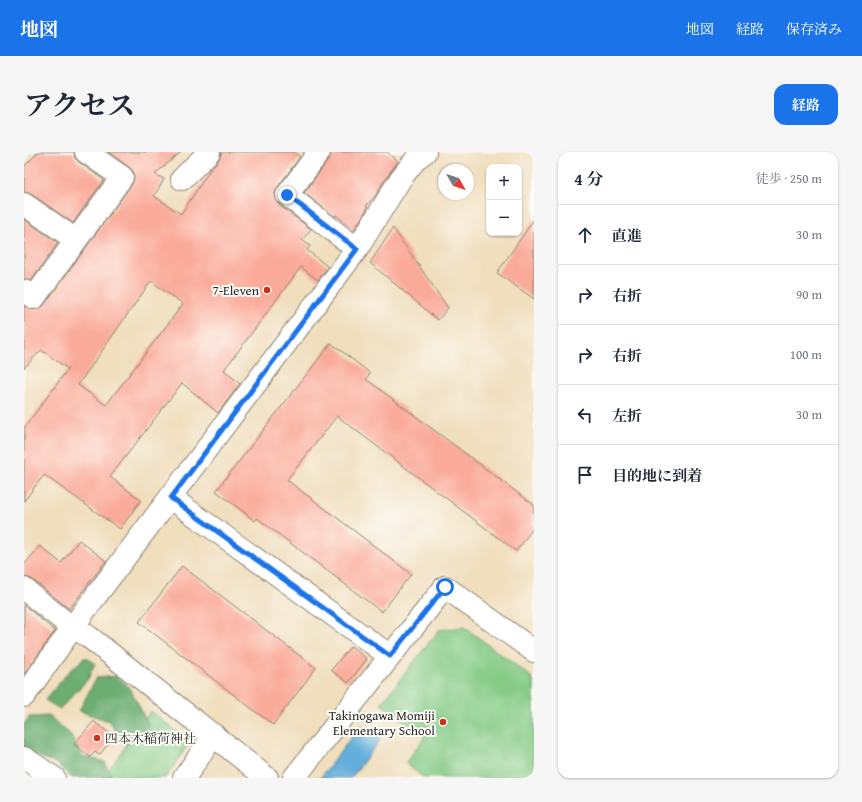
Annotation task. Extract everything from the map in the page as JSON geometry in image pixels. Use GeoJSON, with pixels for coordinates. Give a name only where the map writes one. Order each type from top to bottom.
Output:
{"type":"FeatureCollection","features":[{"type":"Feature","properties":{"kind":"street"},"geometry":{"type":"LineString","coordinates":[[24,291],[34,298],[122,177],[86,152]]}},
{"type":"Feature","properties":{"kind":"street"},"geometry":{"type":"LineString","coordinates":[[182,179],[209,152]]}},
{"type":"Feature","properties":{"kind":"street"},"geometry":{"type":"LineString","coordinates":[[319,152],[287,195],[357,249]]}},
{"type":"Feature","properties":{"kind":"street"},"geometry":{"type":"LineString","coordinates":[[24,696],[73,627],[357,249],[401,178],[417,158],[425,152]]}},
{"type":"Feature","properties":{"kind":"street"},"geometry":{"type":"LineString","coordinates":[[24,204],[76,240]]}},
{"type":"Feature","properties":{"kind":"street"},"geometry":{"type":"LineString","coordinates":[[171,498],[390,656]]}},
{"type":"Feature","properties":{"kind":"street"},"geometry":{"type":"LineString","coordinates":[[294,778],[445,587],[534,651]]}},
{"type":"Feature","properties":{"kind":"street"},"geometry":{"type":"LineString","coordinates":[[24,589],[64,621],[89,637],[267,778]]}},
{"type":"Feature","properties":{"kind":"street"},"geometry":{"type":"LineString","coordinates":[[184,778],[214,735]]}},
{"type":"Feature","properties":{"kind":"street"},"geometry":{"type":"LineString","coordinates":[[24,758],[54,778]]}},
{"type":"Feature","properties":{"kind":"green space","name":"Takinogawa Momiji Elementary School"},"geometry":{"type":"Polygon","coordinates":[[[464,627],[530,676],[534,683],[534,778],[424,778],[405,763],[425,737],[381,704],[439,630],[464,627]]]}},
{"type":"Feature","properties":{"kind":"green space"},"geometry":{"type":"Polygon","coordinates":[[[86,657],[95,663],[88,679],[60,709],[45,700],[69,671],[86,657]]]}},
{"type":"Feature","properties":{"kind":"green space"},"geometry":{"type":"Polygon","coordinates":[[[117,676],[130,688],[149,726],[125,746],[109,721],[79,711],[96,678],[117,676]]]}},
{"type":"Feature","properties":{"kind":"green space"},"geometry":{"type":"Polygon","coordinates":[[[151,711],[190,742],[165,778],[103,778],[151,711]]]}},
{"type":"Feature","properties":{"kind":"green space"},"geometry":{"type":"Polygon","coordinates":[[[49,716],[70,734],[82,756],[105,762],[112,777],[72,778],[56,763],[24,751],[24,724],[29,717],[49,716]]]}},
{"type":"Feature","properties":{"kind":"water"},"geometry":{"type":"Polygon","coordinates":[[[361,725],[380,740],[351,778],[320,778],[361,725]]]}},
{"type":"Feature","properties":{"kind":"building"},"geometry":{"type":"Polygon","coordinates":[[[38,152],[74,152],[75,158],[79,162],[104,180],[73,223],[31,194],[24,192],[24,167],[38,152]]]}},
{"type":"Feature","properties":{"kind":"building"},"geometry":{"type":"Polygon","coordinates":[[[108,152],[181,152],[155,174],[164,179],[154,196],[181,214],[212,167],[218,161],[222,152],[294,152],[300,157],[277,188],[275,199],[279,205],[311,229],[302,240],[310,246],[307,250],[328,267],[318,280],[301,267],[224,370],[240,384],[218,413],[182,383],[110,477],[141,500],[120,529],[44,475],[24,501],[24,428],[68,369],[41,350],[24,368],[24,306],[33,310],[39,309],[44,305],[132,184],[134,178],[133,171],[108,152]],[[151,281],[78,385],[106,405],[183,304],[151,281]]]}},
{"type":"Feature","properties":{"kind":"building"},"geometry":{"type":"Polygon","coordinates":[[[331,152],[387,152],[398,161],[381,185],[376,195],[366,206],[368,207],[354,230],[336,215],[335,217],[304,193],[329,159],[331,152]]]}},
{"type":"Feature","properties":{"kind":"building"},"geometry":{"type":"Polygon","coordinates":[[[24,219],[58,243],[31,281],[24,279],[24,219]]]}},
{"type":"Feature","properties":{"kind":"building"},"geometry":{"type":"Polygon","coordinates":[[[534,219],[534,299],[497,273],[534,219]]]}},
{"type":"Feature","properties":{"kind":"building"},"geometry":{"type":"Polygon","coordinates":[[[393,228],[448,308],[438,320],[370,263],[393,228]]]}},
{"type":"Feature","properties":{"kind":"building"},"geometry":{"type":"Polygon","coordinates":[[[331,343],[370,373],[366,379],[534,505],[534,527],[516,551],[337,416],[287,480],[411,574],[382,612],[257,518],[255,521],[216,491],[331,343]]]}},
{"type":"Feature","properties":{"kind":"building"},"geometry":{"type":"Polygon","coordinates":[[[79,540],[106,561],[69,609],[32,579],[24,577],[24,565],[40,546],[61,563],[79,540]]]}},
{"type":"Feature","properties":{"kind":"building"},"geometry":{"type":"Polygon","coordinates":[[[182,566],[316,668],[273,725],[139,622],[182,566]]]}},
{"type":"Feature","properties":{"kind":"building"},"geometry":{"type":"Polygon","coordinates":[[[24,605],[55,631],[24,674],[24,605]]]}},
{"type":"Feature","properties":{"kind":"building"},"geometry":{"type":"Polygon","coordinates":[[[351,646],[367,659],[348,683],[331,670],[351,646]]]}},
{"type":"Feature","properties":{"kind":"building"},"geometry":{"type":"Polygon","coordinates":[[[94,721],[114,737],[99,755],[95,752],[90,757],[74,744],[94,721]]]}},
{"type":"Feature","properties":{"kind":"place","name":"7-Eleven"},"geometry":{"type":"Point","coordinates":[267,290]}},
{"type":"Feature","properties":{"kind":"place","name":"Takinogawa Momiji Elementary School"},"geometry":{"type":"Point","coordinates":[443,722]}},
{"type":"Feature","properties":{"kind":"place","name":"四本木稲荷神社"},"geometry":{"type":"Point","coordinates":[97,738]}},
{"type":"Feature","properties":{"kind":"route"},"geometry":{"type":"LineString","coordinates":[[287,195],[357,249],[171,498],[390,656],[445,587]]}}]}
